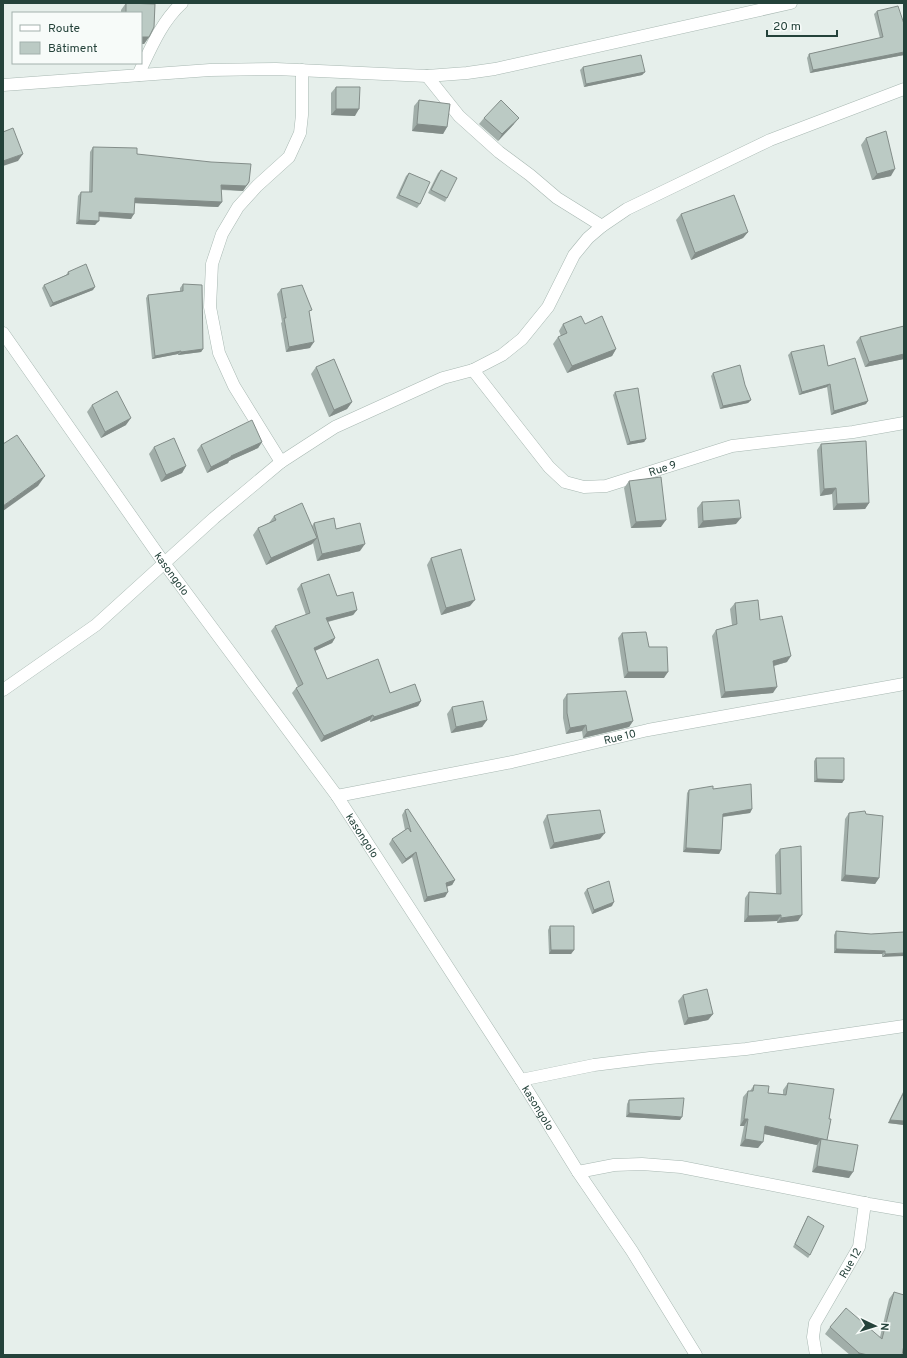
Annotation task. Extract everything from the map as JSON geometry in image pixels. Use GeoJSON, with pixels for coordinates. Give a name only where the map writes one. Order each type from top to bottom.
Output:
{"type":"FeatureCollection","features":[{"type":"Feature","properties":{"kind":"street"},"geometry":{"type":"LineString","coordinates":[[138,74],[162,26],[182,3]]}},
{"type":"Feature","properties":{"kind":"street"},"geometry":{"type":"LineString","coordinates":[[3,85],[138,74],[210,70],[276,69],[427,76],[467,73],[495,69],[791,3]]}},
{"type":"Feature","properties":{"kind":"street"},"geometry":{"type":"LineString","coordinates":[[281,462],[234,386],[219,353],[210,307],[212,264],[222,234],[238,207],[257,186],[289,157],[300,133],[302,115],[302,70]]}},
{"type":"Feature","properties":{"kind":"street"},"geometry":{"type":"LineString","coordinates":[[427,76],[458,116],[498,152],[530,175],[557,198],[602,226]]}},
{"type":"Feature","properties":{"kind":"street"},"geometry":{"type":"LineString","coordinates":[[3,690],[96,625],[214,518],[281,462],[335,427],[443,378],[473,370],[502,355],[522,339],[548,307],[574,255],[588,238],[602,226],[627,209],[770,140],[904,89]]}},
{"type":"Feature","properties":{"kind":"street","name":"kasongolo"},"geometry":{"type":"LineString","coordinates":[[3,333],[164,563],[337,796],[521,1080],[578,1172],[632,1251],[696,1355]]}},
{"type":"Feature","properties":{"kind":"street","name":"Rue 9"},"geometry":{"type":"LineString","coordinates":[[473,370],[549,467],[565,482],[584,487],[606,486],[732,446],[853,432],[904,422]]}},
{"type":"Feature","properties":{"kind":"street","name":"Rue 10"},"geometry":{"type":"LineString","coordinates":[[337,796],[512,762],[648,730],[904,684]]}},
{"type":"Feature","properties":{"kind":"street"},"geometry":{"type":"LineString","coordinates":[[521,1080],[594,1065],[746,1049],[904,1026]]}},
{"type":"Feature","properties":{"kind":"street"},"geometry":{"type":"LineString","coordinates":[[578,1172],[614,1165],[642,1164],[681,1167],[904,1210]]}},
{"type":"Feature","properties":{"kind":"street","name":"Rue 12"},"geometry":{"type":"LineString","coordinates":[[816,1355],[813,1337],[815,1323],[859,1248],[865,1203]]}},
{"type":"Feature","properties":{"kind":"building"},"geometry":{"type":"Polygon","coordinates":[[[126,3],[155,4],[154,27],[149,37],[142,37],[142,12],[126,12],[126,3]]]}},
{"type":"Feature","properties":{"kind":"building"},"geometry":{"type":"Polygon","coordinates":[[[898,6],[904,24],[904,52],[813,70],[809,54],[883,37],[877,11],[898,6]]]}},
{"type":"Feature","properties":{"kind":"building"},"geometry":{"type":"Polygon","coordinates":[[[641,55],[645,72],[586,84],[583,67],[641,55]]]}},
{"type":"Feature","properties":{"kind":"building"},"geometry":{"type":"Polygon","coordinates":[[[336,87],[360,87],[359,109],[336,109],[336,87]]]}},
{"type":"Feature","properties":{"kind":"building"},"geometry":{"type":"Polygon","coordinates":[[[419,100],[450,104],[447,127],[417,124],[419,100]]]}},
{"type":"Feature","properties":{"kind":"building"},"geometry":{"type":"Polygon","coordinates":[[[501,100],[519,118],[502,134],[484,118],[501,100]]]}},
{"type":"Feature","properties":{"kind":"building"},"geometry":{"type":"Polygon","coordinates":[[[13,128],[23,154],[3,161],[3,132],[13,128]]]}},
{"type":"Feature","properties":{"kind":"building"},"geometry":{"type":"Polygon","coordinates":[[[886,131],[895,169],[877,174],[866,138],[886,131]]]}},
{"type":"Feature","properties":{"kind":"building"},"geometry":{"type":"Polygon","coordinates":[[[93,147],[137,148],[137,154],[211,162],[251,164],[249,182],[246,186],[221,185],[222,202],[135,198],[134,214],[99,212],[99,221],[79,220],[81,192],[92,192],[93,147]]]}},
{"type":"Feature","properties":{"kind":"building"},"geometry":{"type":"Polygon","coordinates":[[[441,170],[457,178],[447,198],[431,190],[441,170]]]}},
{"type":"Feature","properties":{"kind":"building"},"geometry":{"type":"Polygon","coordinates":[[[409,173],[430,182],[420,204],[399,195],[409,173]]]}},
{"type":"Feature","properties":{"kind":"building"},"geometry":{"type":"Polygon","coordinates":[[[734,195],[748,232],[695,253],[681,214],[734,195]]]}},
{"type":"Feature","properties":{"kind":"building"},"geometry":{"type":"Polygon","coordinates":[[[86,264],[95,287],[53,303],[44,285],[69,274],[68,272],[86,264]]]}},
{"type":"Feature","properties":{"kind":"building"},"geometry":{"type":"Polygon","coordinates":[[[183,284],[202,285],[203,349],[155,356],[148,295],[183,291],[183,284]]]}},
{"type":"Feature","properties":{"kind":"building"},"geometry":{"type":"Polygon","coordinates":[[[302,285],[312,310],[309,311],[314,342],[289,347],[281,289],[302,285]]]}},
{"type":"Feature","properties":{"kind":"building"},"geometry":{"type":"Polygon","coordinates":[[[581,316],[585,324],[602,316],[616,349],[572,366],[558,337],[567,333],[563,324],[581,316]]]}},
{"type":"Feature","properties":{"kind":"building"},"geometry":{"type":"Polygon","coordinates":[[[904,326],[904,354],[869,362],[860,337],[904,326]]]}},
{"type":"Feature","properties":{"kind":"building"},"geometry":{"type":"Polygon","coordinates":[[[824,345],[828,366],[855,358],[868,401],[834,411],[830,384],[802,392],[791,352],[824,345]]]}},
{"type":"Feature","properties":{"kind":"building"},"geometry":{"type":"Polygon","coordinates":[[[334,359],[352,402],[334,410],[316,367],[334,359]]]}},
{"type":"Feature","properties":{"kind":"building"},"geometry":{"type":"Polygon","coordinates":[[[740,365],[745,385],[751,400],[723,406],[713,373],[740,365]]]}},
{"type":"Feature","properties":{"kind":"building"},"geometry":{"type":"Polygon","coordinates":[[[638,388],[646,439],[630,442],[615,392],[638,388]]]}},
{"type":"Feature","properties":{"kind":"building"},"geometry":{"type":"Polygon","coordinates":[[[117,391],[131,418],[105,432],[92,405],[117,391]]]}},
{"type":"Feature","properties":{"kind":"building"},"geometry":{"type":"Polygon","coordinates":[[[252,420],[262,442],[211,467],[201,445],[252,420]]]}},
{"type":"Feature","properties":{"kind":"building"},"geometry":{"type":"Polygon","coordinates":[[[17,435],[45,476],[3,506],[3,444],[17,435]]]}},
{"type":"Feature","properties":{"kind":"building"},"geometry":{"type":"Polygon","coordinates":[[[174,438],[186,466],[166,475],[154,447],[174,438]]]}},
{"type":"Feature","properties":{"kind":"building"},"geometry":{"type":"Polygon","coordinates":[[[866,441],[869,503],[837,504],[836,488],[824,489],[821,444],[866,441]]]}},
{"type":"Feature","properties":{"kind":"building"},"geometry":{"type":"Polygon","coordinates":[[[661,477],[666,520],[636,522],[629,481],[661,477]]]}},
{"type":"Feature","properties":{"kind":"building"},"geometry":{"type":"Polygon","coordinates":[[[739,500],[741,518],[703,521],[702,502],[739,500]]]}},
{"type":"Feature","properties":{"kind":"building"},"geometry":{"type":"Polygon","coordinates":[[[302,503],[317,538],[271,558],[258,528],[276,520],[274,516],[302,503]]]}},
{"type":"Feature","properties":{"kind":"building"},"geometry":{"type":"Polygon","coordinates":[[[334,518],[336,529],[360,523],[365,544],[322,554],[314,523],[334,518]]]}},
{"type":"Feature","properties":{"kind":"building"},"geometry":{"type":"Polygon","coordinates":[[[461,549],[475,600],[446,608],[431,558],[461,549]]]}},
{"type":"Feature","properties":{"kind":"building"},"geometry":{"type":"Polygon","coordinates":[[[329,574],[337,596],[353,592],[357,610],[326,618],[335,638],[314,648],[327,679],[378,659],[390,693],[415,684],[421,701],[374,717],[373,715],[324,736],[296,688],[303,684],[275,626],[310,613],[301,584],[329,574]]]}},
{"type":"Feature","properties":{"kind":"building"},"geometry":{"type":"Polygon","coordinates":[[[758,600],[760,620],[782,616],[791,656],[773,661],[777,687],[725,692],[716,630],[737,624],[735,603],[758,600]]]}},
{"type":"Feature","properties":{"kind":"building"},"geometry":{"type":"Polygon","coordinates":[[[646,632],[649,647],[667,647],[668,672],[628,672],[622,633],[646,632]]]}},
{"type":"Feature","properties":{"kind":"building"},"geometry":{"type":"Polygon","coordinates":[[[626,691],[633,721],[587,732],[586,725],[570,728],[567,713],[567,694],[626,691]]]}},
{"type":"Feature","properties":{"kind":"building"},"geometry":{"type":"Polygon","coordinates":[[[483,701],[487,720],[456,727],[452,707],[483,701]]]}},
{"type":"Feature","properties":{"kind":"building"},"geometry":{"type":"Polygon","coordinates":[[[816,758],[844,758],[844,780],[817,779],[816,758]]]}},
{"type":"Feature","properties":{"kind":"building"},"geometry":{"type":"Polygon","coordinates":[[[751,784],[752,809],[723,814],[721,850],[686,848],[689,790],[713,786],[713,789],[751,784]]]}},
{"type":"Feature","properties":{"kind":"building"},"geometry":{"type":"Polygon","coordinates":[[[408,809],[455,880],[446,883],[448,892],[427,897],[416,852],[406,859],[392,839],[408,828],[411,832],[405,810],[408,809]]]}},
{"type":"Feature","properties":{"kind":"building"},"geometry":{"type":"Polygon","coordinates":[[[600,810],[605,833],[554,843],[547,815],[600,810]]]}},
{"type":"Feature","properties":{"kind":"building"},"geometry":{"type":"Polygon","coordinates":[[[865,811],[866,814],[883,816],[879,878],[845,875],[849,813],[865,811]]]}},
{"type":"Feature","properties":{"kind":"building"},"geometry":{"type":"Polygon","coordinates":[[[801,846],[802,915],[781,918],[781,915],[748,916],[749,892],[781,894],[780,849],[801,846]]]}},
{"type":"Feature","properties":{"kind":"building"},"geometry":{"type":"Polygon","coordinates":[[[609,881],[614,902],[594,910],[587,889],[609,881]]]}},
{"type":"Feature","properties":{"kind":"building"},"geometry":{"type":"Polygon","coordinates":[[[550,926],[574,926],[574,950],[551,950],[550,926]]]}},
{"type":"Feature","properties":{"kind":"building"},"geometry":{"type":"Polygon","coordinates":[[[836,931],[871,934],[904,932],[904,953],[885,954],[885,951],[836,949],[836,931]]]}},
{"type":"Feature","properties":{"kind":"building"},"geometry":{"type":"Polygon","coordinates":[[[707,989],[713,1014],[688,1018],[683,995],[707,989]]]}},
{"type":"Feature","properties":{"kind":"building"},"geometry":{"type":"Polygon","coordinates":[[[788,1083],[834,1089],[827,1140],[765,1126],[763,1142],[745,1139],[748,1119],[744,1119],[748,1091],[753,1091],[754,1085],[769,1086],[768,1093],[786,1095],[788,1083]]]}},
{"type":"Feature","properties":{"kind":"building"},"geometry":{"type":"Polygon","coordinates":[[[904,1092],[904,1121],[890,1120],[904,1092]]]}},
{"type":"Feature","properties":{"kind":"building"},"geometry":{"type":"Polygon","coordinates":[[[684,1098],[682,1117],[629,1113],[629,1100],[684,1098]]]}},
{"type":"Feature","properties":{"kind":"building"},"geometry":{"type":"Polygon","coordinates":[[[821,1139],[858,1145],[853,1172],[817,1166],[821,1139]]]}},
{"type":"Feature","properties":{"kind":"building"},"geometry":{"type":"Polygon","coordinates":[[[808,1216],[824,1226],[810,1255],[795,1244],[808,1216]]]}},
{"type":"Feature","properties":{"kind":"building"},"geometry":{"type":"Polygon","coordinates":[[[894,1292],[904,1295],[904,1345],[902,1355],[868,1355],[859,1353],[830,1327],[846,1308],[882,1339],[894,1292]]]}}]}
